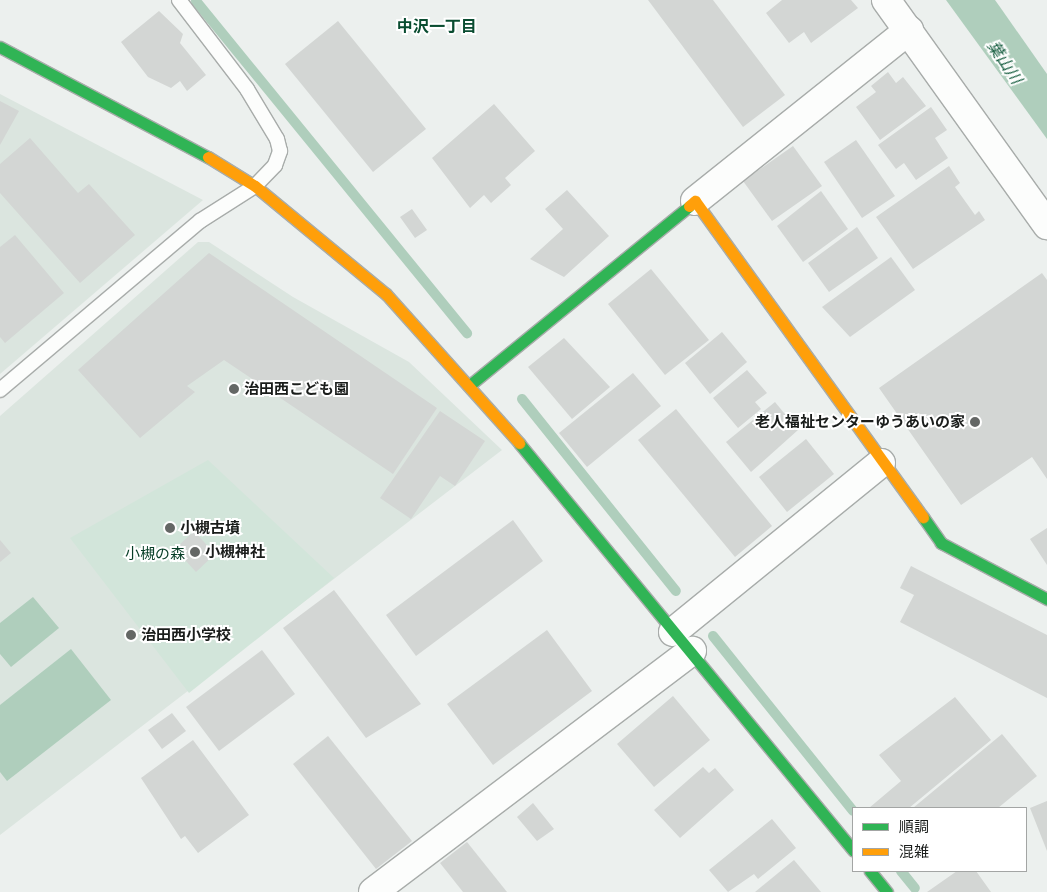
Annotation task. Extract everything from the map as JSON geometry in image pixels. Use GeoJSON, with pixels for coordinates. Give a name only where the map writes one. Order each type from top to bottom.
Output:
{"type":"FeatureCollection","features":[{"type":"Feature","properties":{"kind":"street"},"geometry":{"type":"LineString","coordinates":[[886,0],[1047,225]]}},
{"type":"Feature","properties":{"kind":"street"},"geometry":{"type":"LineString","coordinates":[[471,384],[695,201],[909,30]]}},
{"type":"Feature","properties":{"kind":"street"},"geometry":{"type":"LineString","coordinates":[[0,47],[168,132],[255,186],[386,294],[471,384],[852,849]]}},
{"type":"Feature","properties":{"kind":"street"},"geometry":{"type":"LineString","coordinates":[[695,201],[881,463],[941,543],[1047,599]]}},
{"type":"Feature","properties":{"kind":"street"},"geometry":{"type":"LineString","coordinates":[[673,632],[881,463]]}},
{"type":"Feature","properties":{"kind":"street"},"geometry":{"type":"LineString","coordinates":[[373,892],[692,652]]}},
{"type":"Feature","properties":{"kind":"street"},"geometry":{"type":"LineString","coordinates":[[871,872],[887,892]]}},
{"type":"Feature","properties":{"kind":"lane"},"geometry":{"type":"LineString","coordinates":[[0,390],[200,221],[255,186],[275,165],[280,151],[277,139],[247,89],[179,0]]}},
{"type":"Feature","properties":{"kind":"shaded area"},"geometry":{"type":"Polygon","coordinates":[[[0,94],[203,200],[0,374],[0,94]]]}},
{"type":"Feature","properties":{"kind":"shaded area"},"geometry":{"type":"Polygon","coordinates":[[[198,242],[209,242],[293,297],[409,362],[502,450],[0,835],[0,416],[198,242]]]}},
{"type":"Feature","properties":{"kind":"green space","name":"小槻の森"},"geometry":{"type":"Polygon","coordinates":[[[208,460],[334,578],[189,693],[70,538],[208,460]]]}},
{"type":"Feature","properties":{"kind":"water","name":"葉山川"},"geometry":{"type":"Polygon","coordinates":[[[946,0],[995,0],[1047,74],[1047,139],[946,0]]]}},
{"type":"Feature","properties":{"kind":"water"},"geometry":{"type":"Polygon","coordinates":[[[33,597],[59,628],[11,667],[0,654],[0,623],[33,597]]]}},
{"type":"Feature","properties":{"kind":"water"},"geometry":{"type":"Polygon","coordinates":[[[71,649],[111,700],[7,781],[0,772],[0,705],[71,649]]]}},
{"type":"Feature","properties":{"kind":"building"},"geometry":{"type":"Polygon","coordinates":[[[648,0],[713,0],[785,95],[743,127],[648,0]]]}},
{"type":"Feature","properties":{"kind":"building"},"geometry":{"type":"Polygon","coordinates":[[[782,0],[851,0],[858,8],[811,43],[804,32],[789,43],[766,13],[782,0]]]}},
{"type":"Feature","properties":{"kind":"building"},"geometry":{"type":"Polygon","coordinates":[[[159,11],[183,34],[180,43],[206,75],[187,91],[180,81],[171,88],[148,77],[121,42],[159,11]]]}},
{"type":"Feature","properties":{"kind":"building"},"geometry":{"type":"Polygon","coordinates":[[[338,21],[426,129],[373,172],[285,64],[338,21]]]}},
{"type":"Feature","properties":{"kind":"building"},"geometry":{"type":"Polygon","coordinates":[[[888,72],[896,83],[903,77],[926,106],[880,140],[856,107],[876,92],[871,86],[888,72]]]}},
{"type":"Feature","properties":{"kind":"building"},"geometry":{"type":"Polygon","coordinates":[[[0,101],[19,111],[0,145],[0,101]]]}},
{"type":"Feature","properties":{"kind":"building"},"geometry":{"type":"Polygon","coordinates":[[[494,104],[535,151],[505,178],[511,185],[491,203],[484,195],[470,208],[432,158],[494,104]]]}},
{"type":"Feature","properties":{"kind":"building"},"geometry":{"type":"Polygon","coordinates":[[[931,107],[947,130],[935,138],[948,158],[916,180],[904,163],[896,169],[878,145],[931,107]]]}},
{"type":"Feature","properties":{"kind":"building"},"geometry":{"type":"Polygon","coordinates":[[[30,138],[78,193],[89,184],[135,235],[80,283],[0,193],[0,164],[30,138]]]}},
{"type":"Feature","properties":{"kind":"building"},"geometry":{"type":"Polygon","coordinates":[[[856,140],[895,196],[862,218],[824,162],[856,140]]]}},
{"type":"Feature","properties":{"kind":"building"},"geometry":{"type":"Polygon","coordinates":[[[793,146],[822,186],[772,221],[743,181],[793,146]]]}},
{"type":"Feature","properties":{"kind":"building"},"geometry":{"type":"Polygon","coordinates":[[[949,166],[960,183],[955,187],[975,215],[979,211],[985,220],[913,269],[876,217],[949,166]]]}},
{"type":"Feature","properties":{"kind":"building"},"geometry":{"type":"Polygon","coordinates":[[[567,190],[609,236],[564,277],[530,259],[563,229],[545,209],[567,190]]]}},
{"type":"Feature","properties":{"kind":"building"},"geometry":{"type":"Polygon","coordinates":[[[821,191],[848,229],[803,262],[777,226],[821,191]]]}},
{"type":"Feature","properties":{"kind":"building"},"geometry":{"type":"Polygon","coordinates":[[[412,209],[427,230],[415,238],[400,217],[412,209]]]}},
{"type":"Feature","properties":{"kind":"building"},"geometry":{"type":"Polygon","coordinates":[[[857,227],[878,258],[829,292],[808,263],[857,227]]]}},
{"type":"Feature","properties":{"kind":"building"},"geometry":{"type":"Polygon","coordinates":[[[15,235],[64,293],[5,343],[0,337],[0,247],[15,235]]]}},
{"type":"Feature","properties":{"kind":"building"},"geometry":{"type":"Polygon","coordinates":[[[209,253],[437,408],[393,474],[224,360],[187,386],[195,392],[140,438],[78,370],[209,253]]]}},
{"type":"Feature","properties":{"kind":"building"},"geometry":{"type":"Polygon","coordinates":[[[891,257],[915,290],[850,337],[822,307],[891,257]]]}},
{"type":"Feature","properties":{"kind":"building"},"geometry":{"type":"Polygon","coordinates":[[[651,269],[709,340],[665,375],[608,304],[651,269]]]}},
{"type":"Feature","properties":{"kind":"building","name":"老人福祉センターゆうあいの家"},"geometry":{"type":"Polygon","coordinates":[[[1042,273],[1047,280],[1047,479],[1032,457],[961,505],[879,388],[1042,273]]]}},
{"type":"Feature","properties":{"kind":"building"},"geometry":{"type":"Polygon","coordinates":[[[722,332],[747,362],[710,394],[685,363],[722,332]]]}},
{"type":"Feature","properties":{"kind":"building"},"geometry":{"type":"Polygon","coordinates":[[[564,338],[610,387],[572,419],[528,367],[564,338]]]}},
{"type":"Feature","properties":{"kind":"building"},"geometry":{"type":"Polygon","coordinates":[[[747,370],[767,393],[755,402],[761,409],[738,428],[713,398],[747,370]]]}},
{"type":"Feature","properties":{"kind":"building"},"geometry":{"type":"Polygon","coordinates":[[[633,373],[661,406],[587,467],[559,433],[633,373]]]}},
{"type":"Feature","properties":{"kind":"building"},"geometry":{"type":"Polygon","coordinates":[[[775,402],[798,430],[751,472],[726,442],[775,402]]]}},
{"type":"Feature","properties":{"kind":"building"},"geometry":{"type":"Polygon","coordinates":[[[676,409],[772,526],[735,557],[638,440],[676,409]]]}},
{"type":"Feature","properties":{"kind":"building"},"geometry":{"type":"Polygon","coordinates":[[[440,411],[485,441],[455,486],[440,476],[411,519],[380,498],[440,411]]]}},
{"type":"Feature","properties":{"kind":"building"},"geometry":{"type":"Polygon","coordinates":[[[806,439],[834,474],[787,512],[759,477],[806,439]]]}},
{"type":"Feature","properties":{"kind":"building"},"geometry":{"type":"Polygon","coordinates":[[[513,520],[543,561],[416,656],[386,615],[513,520]]]}},
{"type":"Feature","properties":{"kind":"building"},"geometry":{"type":"Polygon","coordinates":[[[1047,528],[1047,565],[1030,539],[1047,528]]]}},
{"type":"Feature","properties":{"kind":"building","name":"小槻神社"},"geometry":{"type":"Polygon","coordinates":[[[194,531],[215,554],[196,572],[175,549],[194,531]]]}},
{"type":"Feature","properties":{"kind":"building"},"geometry":{"type":"Polygon","coordinates":[[[0,540],[11,553],[0,562],[0,540]]]}},
{"type":"Feature","properties":{"kind":"building"},"geometry":{"type":"Polygon","coordinates":[[[911,566],[1047,635],[1047,698],[900,622],[914,595],[900,588],[911,566]]]}},
{"type":"Feature","properties":{"kind":"building"},"geometry":{"type":"Polygon","coordinates":[[[334,590],[421,704],[366,738],[283,628],[334,590]]]}},
{"type":"Feature","properties":{"kind":"building"},"geometry":{"type":"Polygon","coordinates":[[[547,630],[592,691],[493,765],[447,704],[547,630]]]}},
{"type":"Feature","properties":{"kind":"building"},"geometry":{"type":"Polygon","coordinates":[[[262,650],[295,694],[219,751],[186,707],[262,650]]]}},
{"type":"Feature","properties":{"kind":"building"},"geometry":{"type":"Polygon","coordinates":[[[673,696],[710,740],[654,787],[617,744],[673,696]]]}},
{"type":"Feature","properties":{"kind":"building"},"geometry":{"type":"Polygon","coordinates":[[[955,697],[991,740],[910,807],[870,807],[901,781],[879,755],[955,697]]]}},
{"type":"Feature","properties":{"kind":"building"},"geometry":{"type":"Polygon","coordinates":[[[172,713],[186,731],[162,749],[148,730],[172,713]]]}},
{"type":"Feature","properties":{"kind":"building"},"geometry":{"type":"Polygon","coordinates":[[[1002,734],[1037,776],[999,807],[914,807],[1002,734]]]}},
{"type":"Feature","properties":{"kind":"building"},"geometry":{"type":"Polygon","coordinates":[[[328,736],[412,841],[376,869],[293,764],[328,736]]]}},
{"type":"Feature","properties":{"kind":"building"},"geometry":{"type":"Polygon","coordinates":[[[193,740],[249,815],[198,853],[185,836],[181,839],[141,778],[193,740]]]}},
{"type":"Feature","properties":{"kind":"building"},"geometry":{"type":"Polygon","coordinates":[[[703,767],[709,773],[715,768],[734,790],[680,838],[654,810],[703,767]]]}},
{"type":"Feature","properties":{"kind":"building"},"geometry":{"type":"Polygon","coordinates":[[[1047,801],[1047,851],[1030,808],[1047,801]]]}},
{"type":"Feature","properties":{"kind":"building"},"geometry":{"type":"Polygon","coordinates":[[[533,803],[554,829],[537,841],[517,817],[533,803]]]}},
{"type":"Feature","properties":{"kind":"building"},"geometry":{"type":"Polygon","coordinates":[[[772,819],[796,848],[758,879],[754,874],[728,892],[709,870],[772,819]]]}},
{"type":"Feature","properties":{"kind":"building"},"geometry":{"type":"Polygon","coordinates":[[[467,842],[507,892],[463,892],[440,863],[467,842]]]}},
{"type":"Feature","properties":{"kind":"building"},"geometry":{"type":"Polygon","coordinates":[[[794,860],[821,892],[755,892],[794,860]]]}},
{"type":"Feature","properties":{"kind":"building"},"geometry":{"type":"Polygon","coordinates":[[[956,872],[977,872],[991,892],[927,892],[956,872]]]}},
{"type":"Feature","properties":{"kind":"waterway"},"geometry":{"type":"LineString","coordinates":[[196,1],[467,333]]}},
{"type":"Feature","properties":{"kind":"waterway"},"geometry":{"type":"LineString","coordinates":[[522,399],[676,591]]}},
{"type":"Feature","properties":{"kind":"waterway"},"geometry":{"type":"LineString","coordinates":[[713,636],[852,810]]}},
{"type":"Feature","properties":{"kind":"waterway"},"geometry":{"type":"LineString","coordinates":[[902,872],[915,888]]}},
{"type":"Feature","properties":{"kind":"traffic: fast"},"geometry":{"type":"LineString","coordinates":[[0,47],[208,157]]}},
{"type":"Feature","properties":{"kind":"traffic: fast"},"geometry":{"type":"LineString","coordinates":[[471,384],[689,206]]}},
{"type":"Feature","properties":{"kind":"traffic: fast"},"geometry":{"type":"LineString","coordinates":[[519,443],[852,849]]}},
{"type":"Feature","properties":{"kind":"traffic: fast"},"geometry":{"type":"LineString","coordinates":[[923,517],[941,543],[1047,599]]}},
{"type":"Feature","properties":{"kind":"traffic: fast"},"geometry":{"type":"LineString","coordinates":[[871,872],[887,892]]}},
{"type":"Feature","properties":{"kind":"traffic: slow"},"geometry":{"type":"LineString","coordinates":[[208,157],[255,186],[386,294],[519,443]]}},
{"type":"Feature","properties":{"kind":"traffic: slow"},"geometry":{"type":"LineString","coordinates":[[689,206],[695,201],[923,517]]}},
{"type":"Feature","properties":{"kind":"place","name":"治田西こども園"},"geometry":{"type":"Point","coordinates":[234,389]}},
{"type":"Feature","properties":{"kind":"place","name":"老人福祉センターゆうあいの家"},"geometry":{"type":"Point","coordinates":[975,422]}},
{"type":"Feature","properties":{"kind":"place","name":"小槻古墳"},"geometry":{"type":"Point","coordinates":[170,528]}},
{"type":"Feature","properties":{"kind":"place","name":"小槻神社"},"geometry":{"type":"Point","coordinates":[195,552]}},
{"type":"Feature","properties":{"kind":"place","name":"治田西小学校"},"geometry":{"type":"Point","coordinates":[131,635]}},
{"type":"Feature","properties":{"kind":"district","name":"中沢一丁目"},"geometry":{"type":"Point","coordinates":[437,26]}}]}
